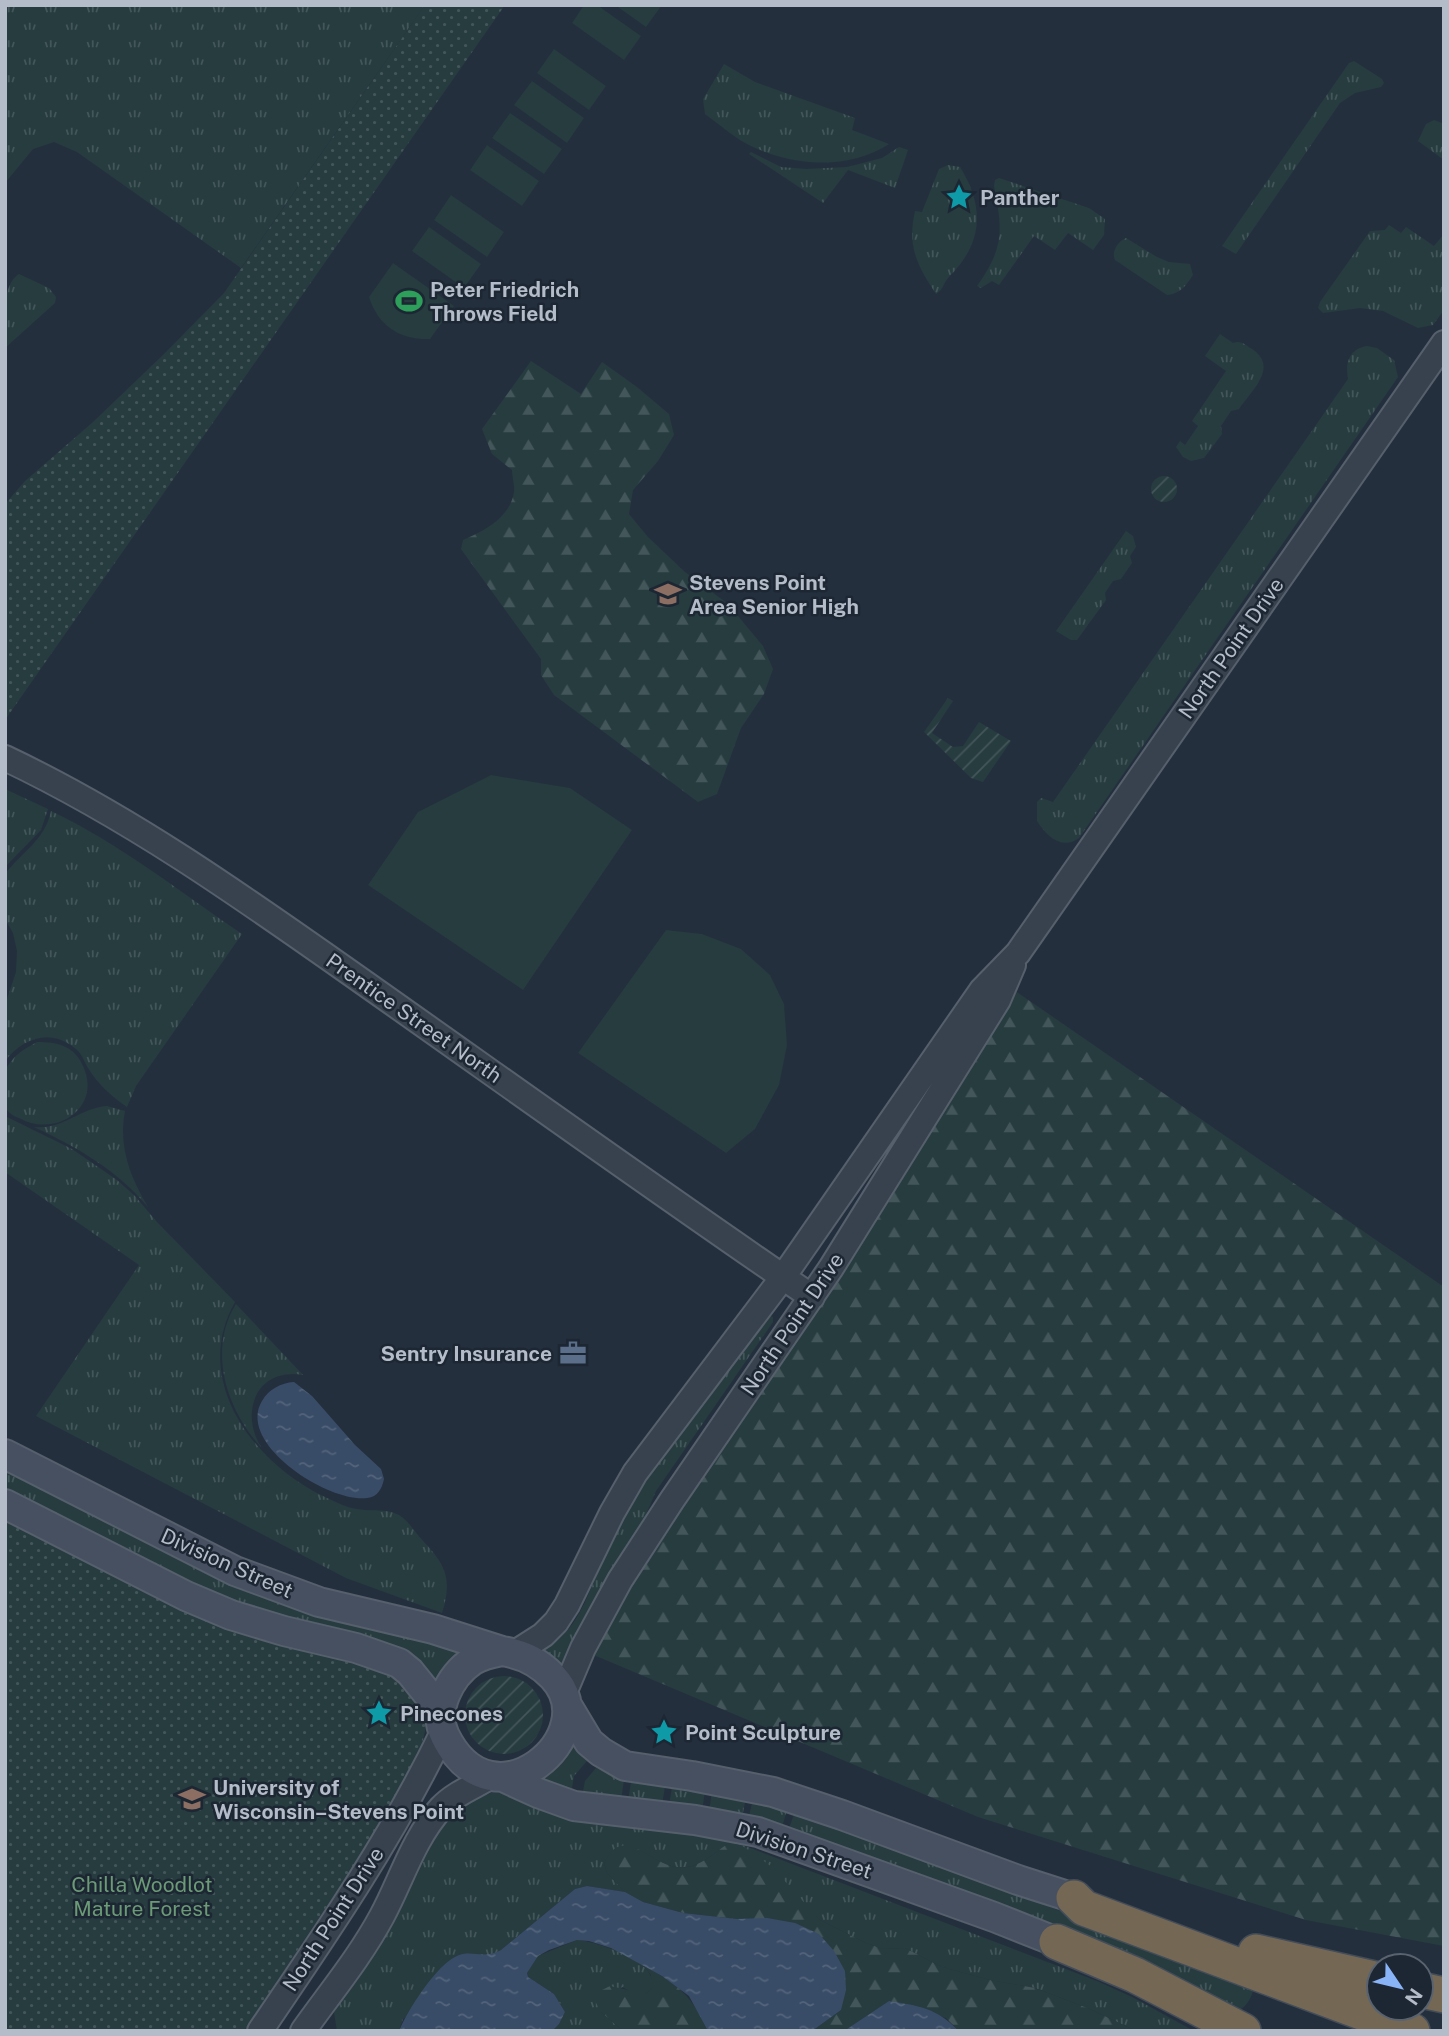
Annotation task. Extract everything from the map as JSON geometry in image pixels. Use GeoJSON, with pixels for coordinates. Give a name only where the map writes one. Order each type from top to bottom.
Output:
{"type":"FeatureCollection","features":[{"type":"Feature","properties":{"kind":"highway"},"geometry":{"type":"LineString","coordinates":[[1074,1898],[1089,1895],[1247,1950],[1365,1977]]}},
{"type":"Feature","properties":{"kind":"highway"},"geometry":{"type":"LineString","coordinates":[[1074,1898],[1084,1908],[1412,2031]]}},
{"type":"Feature","properties":{"kind":"highway"},"geometry":{"type":"LineString","coordinates":[[1057,1942],[1135,1975],[1243,2031]]}},
{"type":"Feature","properties":{"kind":"main road","name":"Division Street"},"geometry":{"type":"LineString","coordinates":[[5,1454],[235,1571],[319,1602],[433,1629],[508,1652]]}},
{"type":"Feature","properties":{"kind":"main road","name":"Division Street"},"geometry":{"type":"LineString","coordinates":[[5,1504],[186,1596],[231,1615],[356,1648],[399,1663],[431,1698],[441,1725]]}},
{"type":"Feature","properties":{"kind":"main road"},"geometry":{"type":"LineString","coordinates":[[508,1652],[536,1662],[559,1683],[566,1700],[563,1731],[547,1758],[523,1773],[496,1777],[467,1765],[457,1755],[441,1725],[445,1695],[451,1682],[472,1661],[485,1654],[508,1652]]}},
{"type":"Feature","properties":{"kind":"main road","name":"Division Street"},"geometry":{"type":"LineString","coordinates":[[566,1700],[589,1742],[625,1766],[737,1784],[795,1799],[1074,1898]]}},
{"type":"Feature","properties":{"kind":"main road","name":"Division Street"},"geometry":{"type":"LineString","coordinates":[[496,1777],[575,1805],[695,1820],[758,1832],[1057,1942]]}},
{"type":"Feature","properties":{"kind":"street","name":"North Point Drive"},"geometry":{"type":"LineString","coordinates":[[508,1652],[542,1635],[556,1622],[635,1473],[783,1277],[982,990],[1018,953],[1444,343]]}},
{"type":"Feature","properties":{"kind":"street","name":"Prentice Street North"},"geometry":{"type":"LineString","coordinates":[[5,758],[55,782],[138,829],[331,960],[812,1297]]}},
{"type":"Feature","properties":{"kind":"street","name":"North Point Drive"},"geometry":{"type":"LineString","coordinates":[[566,1700],[583,1648],[620,1580],[812,1297],[998,1000],[1018,953]]}},
{"type":"Feature","properties":{"kind":"street","name":"North Point Drive"},"geometry":{"type":"LineString","coordinates":[[260,2031],[352,1896],[415,1791],[441,1725]]}},
{"type":"Feature","properties":{"kind":"street","name":"North Point Drive"},"geometry":{"type":"LineString","coordinates":[[303,2031],[357,1958],[382,1917],[421,1837],[434,1817],[449,1800],[496,1777]]}},
{"type":"Feature","properties":{"kind":"green space"},"geometry":{"type":"Polygon","coordinates":[[[5,5],[425,5],[241,268],[77,152],[54,142],[33,149],[5,183],[5,5]]]}},
{"type":"Feature","properties":{"kind":"green space"},"geometry":{"type":"Polygon","coordinates":[[[425,5],[505,5],[5,720],[5,504],[25,481],[93,422],[224,293],[425,5]]]}},
{"type":"Feature","properties":{"kind":"green space"},"geometry":{"type":"Polygon","coordinates":[[[584,5],[597,5],[641,36],[624,60],[572,23],[584,5]]]}},
{"type":"Feature","properties":{"kind":"green space"},"geometry":{"type":"Polygon","coordinates":[[[615,5],[662,5],[646,27],[615,5]]]}},
{"type":"Feature","properties":{"kind":"green space"},"geometry":{"type":"Polygon","coordinates":[[[554,49],[606,86],[589,110],[537,73],[554,49]]]}},
{"type":"Feature","properties":{"kind":"green space"},"geometry":{"type":"Polygon","coordinates":[[[1354,61],[1384,83],[1381,87],[1355,93],[1340,103],[1236,254],[1222,246],[1349,63],[1354,61]]]}},
{"type":"Feature","properties":{"kind":"green space"},"geometry":{"type":"Polygon","coordinates":[[[724,64],[755,82],[855,118],[852,130],[889,144],[856,159],[838,162],[783,158],[749,145],[705,114],[703,99],[724,64]]]}},
{"type":"Feature","properties":{"kind":"green space"},"geometry":{"type":"Polygon","coordinates":[[[532,81],[584,118],[567,143],[514,105],[532,81]]]}},
{"type":"Feature","properties":{"kind":"green space"},"geometry":{"type":"Polygon","coordinates":[[[510,113],[562,149],[544,174],[492,138],[510,113]]]}},
{"type":"Feature","properties":{"kind":"green space"},"geometry":{"type":"Polygon","coordinates":[[[1434,120],[1444,124],[1444,160],[1418,141],[1426,124],[1434,120]]]}},
{"type":"Feature","properties":{"kind":"green space"},"geometry":{"type":"Polygon","coordinates":[[[487,145],[539,181],[522,206],[470,170],[487,145]]]}},
{"type":"Feature","properties":{"kind":"green space"},"geometry":{"type":"Polygon","coordinates":[[[899,147],[908,150],[895,188],[848,170],[823,203],[749,154],[751,152],[781,167],[806,169],[847,167],[882,158],[899,147]]]}},
{"type":"Feature","properties":{"kind":"green space"},"geometry":{"type":"Polygon","coordinates":[[[948,165],[960,167],[968,182],[974,196],[977,224],[969,251],[936,294],[915,255],[913,224],[915,211],[922,212],[939,169],[948,165]]]}},
{"type":"Feature","properties":{"kind":"green space"},"geometry":{"type":"Polygon","coordinates":[[[999,178],[1089,208],[1105,219],[1104,235],[1093,250],[1068,233],[1055,250],[1034,236],[999,285],[992,281],[981,288],[977,286],[997,250],[1000,227],[994,186],[995,180],[999,178]]]}},
{"type":"Feature","properties":{"kind":"green space"},"geometry":{"type":"Polygon","coordinates":[[[451,195],[504,232],[487,257],[434,220],[451,195]]]}},
{"type":"Feature","properties":{"kind":"green space"},"geometry":{"type":"Polygon","coordinates":[[[1389,225],[1401,233],[1406,227],[1434,246],[1444,234],[1444,310],[1433,325],[1418,328],[1383,311],[1360,308],[1323,313],[1318,308],[1320,302],[1370,231],[1385,230],[1389,225]]]}},
{"type":"Feature","properties":{"kind":"green space"},"geometry":{"type":"Polygon","coordinates":[[[429,227],[481,264],[464,288],[412,251],[429,227]]]}},
{"type":"Feature","properties":{"kind":"green space"},"geometry":{"type":"Polygon","coordinates":[[[1126,238],[1169,262],[1190,264],[1193,275],[1180,291],[1167,295],[1115,260],[1116,247],[1126,238]]]}},
{"type":"Feature","properties":{"kind":"green space","name":"Peter Friedrich Throws Field"},"geometry":{"type":"Polygon","coordinates":[[[393,263],[454,306],[430,339],[400,334],[384,323],[373,307],[369,297],[393,263]]]}},
{"type":"Feature","properties":{"kind":"green space"},"geometry":{"type":"Polygon","coordinates":[[[19,274],[49,288],[56,297],[55,303],[5,348],[6,297],[13,280],[19,274]]]}},
{"type":"Feature","properties":{"kind":"green space"},"geometry":{"type":"Polygon","coordinates":[[[1220,334],[1233,343],[1241,343],[1252,349],[1260,356],[1263,371],[1239,409],[1231,411],[1221,426],[1222,434],[1204,458],[1191,461],[1183,457],[1176,447],[1180,441],[1185,445],[1198,426],[1192,421],[1226,371],[1205,356],[1220,334]]]}},
{"type":"Feature","properties":{"kind":"green space"},"geometry":{"type":"Polygon","coordinates":[[[1367,346],[1377,348],[1394,360],[1398,377],[1079,838],[1066,843],[1055,840],[1037,821],[1037,802],[1041,798],[1053,802],[1348,379],[1347,368],[1352,354],[1367,346]]]}},
{"type":"Feature","properties":{"kind":"green space"},"geometry":{"type":"Polygon","coordinates":[[[531,361],[581,394],[602,362],[669,414],[674,435],[658,461],[633,490],[629,514],[648,537],[685,572],[728,604],[763,646],[773,669],[764,694],[741,728],[717,794],[698,802],[554,695],[541,675],[541,659],[461,549],[463,540],[495,522],[512,501],[512,470],[492,454],[482,429],[531,361]]]}},
{"type":"Feature","properties":{"kind":"green space"},"geometry":{"type":"Polygon","coordinates":[[[1164,476],[1173,480],[1177,489],[1173,498],[1164,502],[1155,498],[1151,489],[1155,480],[1164,476]]]}},
{"type":"Feature","properties":{"kind":"green space"},"geometry":{"type":"Polygon","coordinates":[[[1126,531],[1133,536],[1136,547],[1130,556],[1132,563],[1121,579],[1113,581],[1105,593],[1106,600],[1077,640],[1071,640],[1056,631],[1126,531]]]}},
{"type":"Feature","properties":{"kind":"green space"},"geometry":{"type":"Polygon","coordinates":[[[948,698],[953,701],[932,733],[953,747],[963,746],[979,722],[1011,741],[983,782],[971,778],[924,732],[948,698]]]}},
{"type":"Feature","properties":{"kind":"green space"},"geometry":{"type":"Polygon","coordinates":[[[491,775],[570,788],[632,830],[523,990],[368,885],[418,812],[491,775]]]}},
{"type":"Feature","properties":{"kind":"green space"},"geometry":{"type":"Polygon","coordinates":[[[5,789],[48,809],[41,830],[5,867],[5,789]]]}},
{"type":"Feature","properties":{"kind":"green space"},"geometry":{"type":"Polygon","coordinates":[[[51,811],[125,853],[242,934],[136,1086],[127,1107],[100,1084],[78,1051],[57,1039],[48,1037],[29,1041],[5,1061],[5,1005],[16,972],[17,951],[13,933],[5,919],[5,874],[44,830],[51,811]]]}},
{"type":"Feature","properties":{"kind":"green space"},"geometry":{"type":"Polygon","coordinates":[[[666,930],[702,934],[741,949],[770,975],[784,1004],[787,1045],[779,1085],[755,1129],[726,1153],[578,1053],[666,930]]]}},
{"type":"Feature","properties":{"kind":"green space"},"geometry":{"type":"Polygon","coordinates":[[[1014,990],[1444,1287],[1444,1946],[1306,1920],[978,1817],[589,1653],[1014,990]]]}},
{"type":"Feature","properties":{"kind":"green space"},"geometry":{"type":"Polygon","coordinates":[[[37,1042],[57,1044],[69,1049],[82,1064],[87,1080],[87,1094],[81,1106],[73,1115],[48,1124],[33,1123],[13,1116],[7,1110],[4,1100],[5,1071],[11,1061],[37,1042]]]}},
{"type":"Feature","properties":{"kind":"green space"},"geometry":{"type":"Polygon","coordinates":[[[107,1106],[125,1111],[124,1149],[136,1184],[148,1207],[123,1182],[96,1161],[34,1127],[54,1125],[107,1106]]]}},
{"type":"Feature","properties":{"kind":"green space"},"geometry":{"type":"Polygon","coordinates":[[[5,1116],[72,1149],[117,1180],[235,1302],[223,1332],[220,1361],[225,1390],[237,1417],[254,1442],[276,1465],[301,1483],[346,1506],[389,1512],[406,1521],[438,1559],[445,1574],[447,1592],[442,1613],[346,1578],[36,1416],[139,1265],[5,1172],[5,1116]]]}},
{"type":"Feature","properties":{"kind":"green space"},"geometry":{"type":"Polygon","coordinates":[[[236,1304],[303,1375],[287,1374],[274,1378],[256,1395],[252,1420],[261,1447],[239,1416],[225,1379],[223,1341],[227,1322],[236,1304]]]}},
{"type":"Feature","properties":{"kind":"green space"},"geometry":{"type":"Polygon","coordinates":[[[768,1315],[773,1317],[773,1322],[656,1491],[642,1524],[564,1670],[537,1651],[558,1639],[573,1624],[588,1597],[611,1536],[626,1507],[768,1315]]]}},
{"type":"Feature","properties":{"kind":"green space"},"geometry":{"type":"Polygon","coordinates":[[[5,1467],[470,1649],[438,1688],[225,1600],[5,1492],[5,1467]]]}},
{"type":"Feature","properties":{"kind":"green space","name":"University of Wisconsin–Stevens Point"},"geometry":{"type":"Polygon","coordinates":[[[5,1518],[191,1604],[335,1658],[386,1671],[408,1690],[422,1709],[426,1726],[420,1754],[376,1832],[244,2031],[5,2031],[5,1518]]]}},
{"type":"Feature","properties":{"kind":"green space"},"geometry":{"type":"Polygon","coordinates":[[[504,1676],[519,1679],[531,1688],[540,1700],[543,1715],[540,1730],[531,1742],[519,1751],[504,1754],[489,1751],[477,1742],[468,1730],[465,1715],[468,1700],[477,1688],[489,1679],[504,1676]]]}},
{"type":"Feature","properties":{"kind":"green space"},"geometry":{"type":"Polygon","coordinates":[[[571,1741],[587,1761],[574,1776],[571,1794],[533,1782],[559,1763],[571,1741]]]}},
{"type":"Feature","properties":{"kind":"green space"},"geometry":{"type":"Polygon","coordinates":[[[596,1768],[624,1780],[621,1800],[582,1796],[585,1781],[596,1768]]]}},
{"type":"Feature","properties":{"kind":"green space"},"geometry":{"type":"Polygon","coordinates":[[[631,1782],[665,1786],[662,1805],[628,1801],[631,1782]]]}},
{"type":"Feature","properties":{"kind":"green space"},"geometry":{"type":"Polygon","coordinates":[[[672,1787],[705,1791],[702,1811],[669,1806],[672,1787]]]}},
{"type":"Feature","properties":{"kind":"green space"},"geometry":{"type":"Polygon","coordinates":[[[712,1792],[746,1797],[742,1818],[709,1812],[712,1792]]]}},
{"type":"Feature","properties":{"kind":"green space"},"geometry":{"type":"Polygon","coordinates":[[[491,1793],[508,1793],[730,1842],[705,1860],[685,1867],[666,1864],[629,1846],[620,1847],[612,1852],[604,1863],[607,1873],[625,1892],[587,1886],[575,1889],[501,1950],[403,2019],[399,2031],[337,2031],[334,2012],[337,2003],[431,1840],[451,1816],[471,1801],[491,1793]]]}},
{"type":"Feature","properties":{"kind":"green space"},"geometry":{"type":"Polygon","coordinates":[[[753,1799],[788,1807],[781,1830],[748,1820],[753,1799]]]}},
{"type":"Feature","properties":{"kind":"green space"},"geometry":{"type":"Polygon","coordinates":[[[796,1809],[1254,1986],[1252,1994],[1237,2012],[788,1831],[796,1809]]]}},
{"type":"Feature","properties":{"kind":"green space"},"geometry":{"type":"Polygon","coordinates":[[[730,1842],[744,1847],[772,1867],[820,1920],[866,1943],[883,1949],[905,1948],[942,1967],[990,1980],[1035,1988],[1090,2009],[1136,2031],[959,2031],[946,2018],[889,2001],[844,2031],[812,2031],[841,2010],[737,1919],[683,1913],[643,1902],[625,1892],[607,1873],[604,1863],[620,1846],[628,1846],[666,1864],[677,1867],[692,1866],[730,1842]]]}},
{"type":"Feature","properties":{"kind":"green space"},"geometry":{"type":"Polygon","coordinates":[[[737,1843],[1097,1981],[1194,2031],[1136,2031],[1090,2009],[1035,1988],[990,1980],[942,1967],[905,1948],[883,1949],[866,1943],[820,1920],[737,1843]]]}},
{"type":"Feature","properties":{"kind":"green space"},"geometry":{"type":"Polygon","coordinates":[[[577,1940],[607,1947],[630,1957],[640,1963],[651,1977],[652,1988],[646,1994],[636,1994],[622,1987],[601,2012],[623,2031],[552,2031],[565,2012],[554,1994],[528,1977],[527,1973],[538,1956],[577,1940]]]}},
{"type":"Feature","properties":{"kind":"green space"},"geometry":{"type":"Polygon","coordinates":[[[644,1966],[683,1992],[708,2031],[623,2031],[601,2012],[595,2001],[600,1991],[610,1986],[646,1994],[652,1988],[651,1975],[644,1966]]]}},
{"type":"Feature","properties":{"kind":"water"},"geometry":{"type":"Polygon","coordinates":[[[294,1382],[312,1396],[355,1445],[381,1469],[384,1479],[379,1492],[374,1496],[351,1497],[310,1481],[290,1468],[262,1435],[257,1418],[262,1401],[276,1387],[294,1382]]]}},
{"type":"Feature","properties":{"kind":"water"},"geometry":{"type":"Polygon","coordinates":[[[587,1886],[625,1892],[643,1902],[683,1913],[737,1919],[767,1918],[795,1923],[819,1934],[834,1951],[845,1971],[846,1990],[841,2010],[812,2031],[708,2031],[689,1996],[662,1976],[611,1948],[577,1940],[538,1956],[527,1973],[528,1977],[554,1994],[565,2012],[552,2031],[399,2031],[424,1989],[449,1961],[462,1954],[488,1954],[501,1950],[575,1889],[587,1886]]]}},
{"type":"Feature","properties":{"kind":"water"},"geometry":{"type":"Polygon","coordinates":[[[889,2001],[927,2009],[943,2017],[959,2031],[844,2031],[889,2001]]]}},
{"type":"Feature","properties":{"kind":"place","name":"Panther"},"geometry":{"type":"Point","coordinates":[959,197]}},
{"type":"Feature","properties":{"kind":"place","name":"Peter Friedrich Throws Field"},"geometry":{"type":"Point","coordinates":[409,301]}},
{"type":"Feature","properties":{"kind":"place","name":"Stevens Point Area Senior High"},"geometry":{"type":"Point","coordinates":[668,594]}},
{"type":"Feature","properties":{"kind":"place","name":"Sentry Insurance"},"geometry":{"type":"Point","coordinates":[573,1353]}},
{"type":"Feature","properties":{"kind":"place","name":"Pinecones"},"geometry":{"type":"Point","coordinates":[379,1713]}},
{"type":"Feature","properties":{"kind":"place","name":"Point Sculpture"},"geometry":{"type":"Point","coordinates":[664,1732]}},
{"type":"Feature","properties":{"kind":"place","name":"University of Wisconsin–Stevens Point"},"geometry":{"type":"Point","coordinates":[192,1799]}},
{"type":"Feature","properties":{"kind":"park label","name":"Chilla Woodlot Mature Forest"},"geometry":{"type":"Point","coordinates":[142,1896]}}]}
